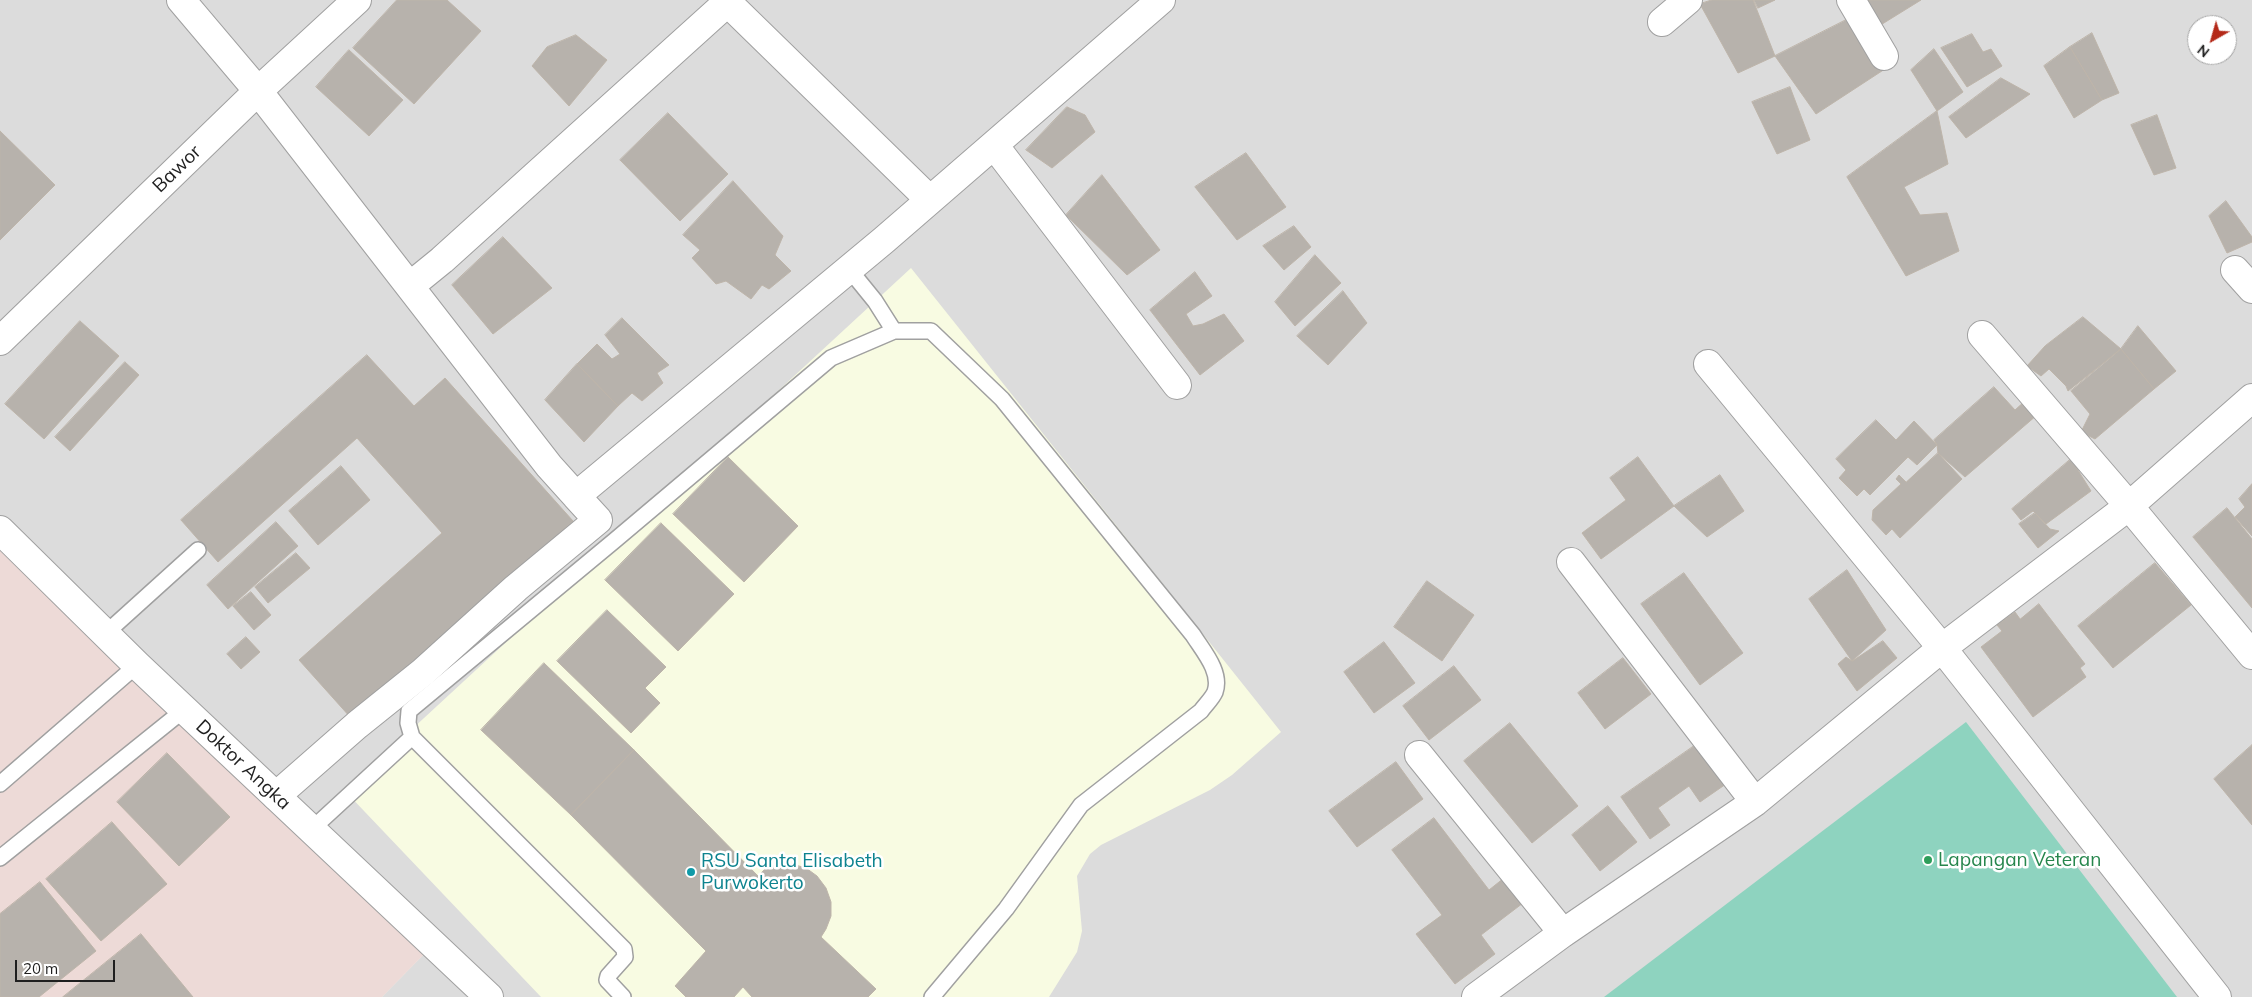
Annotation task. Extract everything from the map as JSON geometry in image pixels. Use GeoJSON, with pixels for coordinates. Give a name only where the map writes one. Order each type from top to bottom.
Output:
{"type":"FeatureCollection","features":[{"type":"Feature","properties":{"kind":"street"},"geometry":{"type":"LineString","coordinates":[[181,0],[258,91],[549,466],[598,520],[516,588],[423,672],[357,725],[276,796]]}},
{"type":"Feature","properties":{"kind":"street","name":"Bawor"},"geometry":{"type":"LineString","coordinates":[[0,341],[258,91],[357,0]]}},
{"type":"Feature","properties":{"kind":"street"},"geometry":{"type":"LineString","coordinates":[[576,496],[849,269],[1161,0]]}},
{"type":"Feature","properties":{"kind":"street"},"geometry":{"type":"LineString","coordinates":[[1662,22],[1688,0]]}},
{"type":"Feature","properties":{"kind":"street"},"geometry":{"type":"LineString","coordinates":[[1851,0],[1884,56]]}},
{"type":"Feature","properties":{"kind":"street"},"geometry":{"type":"LineString","coordinates":[[410,286],[442,260],[727,1],[930,200]]}},
{"type":"Feature","properties":{"kind":"street"},"geometry":{"type":"LineString","coordinates":[[994,145],[1177,385]]}},
{"type":"Feature","properties":{"kind":"street"},"geometry":{"type":"LineString","coordinates":[[1982,336],[2129,506],[2252,655]]}},
{"type":"Feature","properties":{"kind":"street"},"geometry":{"type":"LineString","coordinates":[[1708,364],[1942,648],[2217,997]]}},
{"type":"Feature","properties":{"kind":"street"},"geometry":{"type":"LineString","coordinates":[[1476,997],[1563,933],[1755,802],[1942,648],[2129,506],[2252,398]]}},
{"type":"Feature","properties":{"kind":"street","name":"Doktor Angka"},"geometry":{"type":"LineString","coordinates":[[0,530],[137,665],[312,829],[480,994]]}},
{"type":"Feature","properties":{"kind":"street"},"geometry":{"type":"LineString","coordinates":[[1571,562],[1755,802]]}},
{"type":"Feature","properties":{"kind":"street"},"geometry":{"type":"LineString","coordinates":[[1419,755],[1563,933]]}},
{"type":"Feature","properties":{"kind":"lane"},"geometry":{"type":"LineString","coordinates":[[849,269],[875,301],[894,331]]}},
{"type":"Feature","properties":{"kind":"lane"},"geometry":{"type":"LineString","coordinates":[[623,997],[607,980],[608,976],[625,957],[624,949],[412,737],[408,723],[409,711],[614,542],[831,358],[894,331],[931,330],[1002,398],[1193,635],[1210,662],[1217,680],[1214,694],[1201,711],[1081,805],[1006,909],[932,997]]}},
{"type":"Feature","properties":{"kind":"lane"},"geometry":{"type":"LineString","coordinates":[[598,520],[614,542]]}},
{"type":"Feature","properties":{"kind":"lane"},"geometry":{"type":"LineString","coordinates":[[106,634],[198,550]]}},
{"type":"Feature","properties":{"kind":"lane"},"geometry":{"type":"LineString","coordinates":[[0,784],[6,775],[137,665]]}},
{"type":"Feature","properties":{"kind":"lane"},"geometry":{"type":"LineString","coordinates":[[0,858],[185,709]]}},
{"type":"Feature","properties":{"kind":"lane"},"geometry":{"type":"LineString","coordinates":[[312,829],[412,737]]}},
{"type":"Feature","properties":{"kind":"shaded area"},"geometry":{"type":"Polygon","coordinates":[[[0,0],[2252,0],[2252,997],[382,997],[434,944],[0,529],[0,0]]]}},
{"type":"Feature","properties":{"kind":"shaded area"},"geometry":{"type":"Polygon","coordinates":[[[911,268],[1281,732],[1232,775],[1210,790],[1101,845],[1090,854],[1077,876],[1082,931],[1077,952],[1049,997],[541,997],[345,791],[911,268]]]}},
{"type":"Feature","properties":{"kind":"shaded area"},"geometry":{"type":"Polygon","coordinates":[[[0,529],[434,944],[382,997],[0,997],[0,529]]]}},
{"type":"Feature","properties":{"kind":"green space","name":"Lapangan Veteran"},"geometry":{"type":"Polygon","coordinates":[[[1966,722],[2177,997],[1604,997],[1966,722]]]}},
{"type":"Feature","properties":{"kind":"building"},"geometry":{"type":"Polygon","coordinates":[[[397,0],[447,0],[481,31],[414,104],[353,48],[397,0]]]}},
{"type":"Feature","properties":{"kind":"building"},"geometry":{"type":"Polygon","coordinates":[[[1712,0],[1753,0],[1775,56],[1738,73],[1700,4],[1712,0]]]}},
{"type":"Feature","properties":{"kind":"building"},"geometry":{"type":"Polygon","coordinates":[[[1754,0],[1775,0],[1758,8],[1754,0]]]}},
{"type":"Feature","properties":{"kind":"building"},"geometry":{"type":"Polygon","coordinates":[[[1866,0],[1921,0],[1879,26],[1866,0]]]}},
{"type":"Feature","properties":{"kind":"building"},"geometry":{"type":"Polygon","coordinates":[[[1856,15],[1888,67],[1816,114],[1775,56],[1856,15]]]}},
{"type":"Feature","properties":{"kind":"building"},"geometry":{"type":"Polygon","coordinates":[[[2092,33],[2119,93],[2102,100],[2070,47],[2092,33]]]}},
{"type":"Feature","properties":{"kind":"building"},"geometry":{"type":"Polygon","coordinates":[[[1972,34],[1983,52],[1991,49],[2002,66],[1967,87],[1941,48],[1972,34]]]}},
{"type":"Feature","properties":{"kind":"building"},"geometry":{"type":"Polygon","coordinates":[[[576,35],[607,60],[569,106],[532,66],[547,47],[576,35]]]}},
{"type":"Feature","properties":{"kind":"building"},"geometry":{"type":"Polygon","coordinates":[[[2070,47],[2102,100],[2074,118],[2044,66],[2070,47]]]}},
{"type":"Feature","properties":{"kind":"building"},"geometry":{"type":"Polygon","coordinates":[[[1934,49],[1963,92],[1937,111],[1911,70],[1934,49]]]}},
{"type":"Feature","properties":{"kind":"building"},"geometry":{"type":"Polygon","coordinates":[[[349,50],[403,100],[369,136],[316,87],[349,50]]]}},
{"type":"Feature","properties":{"kind":"building"},"geometry":{"type":"Polygon","coordinates":[[[2001,78],[2030,94],[1966,138],[1949,117],[2001,78]]]}},
{"type":"Feature","properties":{"kind":"building"},"geometry":{"type":"Polygon","coordinates":[[[1790,87],[1810,140],[1777,154],[1752,102],[1790,87]]]}},
{"type":"Feature","properties":{"kind":"building"},"geometry":{"type":"Polygon","coordinates":[[[1067,107],[1085,115],[1095,132],[1052,168],[1026,150],[1067,107]]]}},
{"type":"Feature","properties":{"kind":"building"},"geometry":{"type":"Polygon","coordinates":[[[1937,111],[1948,164],[1904,187],[1920,215],[1947,213],[1959,251],[1906,276],[1847,177],[1937,111]]]}},
{"type":"Feature","properties":{"kind":"building"},"geometry":{"type":"Polygon","coordinates":[[[668,113],[728,174],[680,221],[620,160],[668,113]]]}},
{"type":"Feature","properties":{"kind":"building"},"geometry":{"type":"Polygon","coordinates":[[[2157,115],[2176,168],[2154,175],[2131,125],[2157,115]]]}},
{"type":"Feature","properties":{"kind":"building"},"geometry":{"type":"Polygon","coordinates":[[[0,131],[55,185],[0,240],[0,131]]]}},
{"type":"Feature","properties":{"kind":"building"},"geometry":{"type":"Polygon","coordinates":[[[1246,153],[1286,207],[1237,240],[1195,187],[1246,153]]]}},
{"type":"Feature","properties":{"kind":"building"},"geometry":{"type":"Polygon","coordinates":[[[1102,175],[1160,250],[1127,275],[1066,215],[1102,175]]]}},
{"type":"Feature","properties":{"kind":"building"},"geometry":{"type":"Polygon","coordinates":[[[733,181],[783,236],[775,255],[791,271],[769,289],[762,285],[751,299],[726,281],[716,284],[692,258],[700,250],[683,235],[733,181]]]}},
{"type":"Feature","properties":{"kind":"building"},"geometry":{"type":"Polygon","coordinates":[[[2226,201],[2252,237],[2252,242],[2227,253],[2209,216],[2226,201]]]}},
{"type":"Feature","properties":{"kind":"building"},"geometry":{"type":"Polygon","coordinates":[[[1294,226],[1311,247],[1284,270],[1263,246],[1294,226]]]}},
{"type":"Feature","properties":{"kind":"building"},"geometry":{"type":"Polygon","coordinates":[[[503,237],[552,288],[493,334],[452,285],[503,237]]]}},
{"type":"Feature","properties":{"kind":"building"},"geometry":{"type":"Polygon","coordinates":[[[1315,255],[1341,283],[1295,326],[1275,302],[1315,255]]]}},
{"type":"Feature","properties":{"kind":"building"},"geometry":{"type":"Polygon","coordinates":[[[1195,272],[1212,296],[1186,314],[1193,326],[1203,324],[1224,314],[1244,341],[1200,375],[1150,310],[1195,272]]]}},
{"type":"Feature","properties":{"kind":"building"},"geometry":{"type":"Polygon","coordinates":[[[1343,291],[1367,323],[1328,365],[1297,336],[1343,291]]]}},
{"type":"Feature","properties":{"kind":"building"},"geometry":{"type":"Polygon","coordinates":[[[2083,317],[2121,349],[2068,391],[2066,386],[2049,369],[2041,376],[2027,366],[2045,346],[2083,317]]]}},
{"type":"Feature","properties":{"kind":"building"},"geometry":{"type":"Polygon","coordinates":[[[622,318],[669,365],[657,373],[663,383],[642,401],[632,393],[618,406],[577,364],[597,344],[612,359],[620,354],[605,335],[622,318]]]}},
{"type":"Feature","properties":{"kind":"building"},"geometry":{"type":"Polygon","coordinates":[[[80,321],[119,356],[44,439],[5,404],[80,321]]]}},
{"type":"Feature","properties":{"kind":"building"},"geometry":{"type":"Polygon","coordinates":[[[2138,326],[2176,371],[2154,389],[2121,349],[2138,326]]]}},
{"type":"Feature","properties":{"kind":"building"},"geometry":{"type":"Polygon","coordinates":[[[2121,349],[2154,389],[2095,439],[2081,432],[2090,414],[2071,391],[2121,349]]]}},
{"type":"Feature","properties":{"kind":"building"},"geometry":{"type":"Polygon","coordinates":[[[367,355],[414,406],[445,378],[573,521],[351,718],[299,660],[442,533],[357,438],[218,562],[181,520],[367,355]]]}},
{"type":"Feature","properties":{"kind":"building"},"geometry":{"type":"Polygon","coordinates":[[[125,362],[139,375],[70,451],[55,437],[125,362]]]}},
{"type":"Feature","properties":{"kind":"building"},"geometry":{"type":"Polygon","coordinates":[[[577,364],[618,406],[584,442],[545,400],[577,364]]]}},
{"type":"Feature","properties":{"kind":"building"},"geometry":{"type":"Polygon","coordinates":[[[1994,387],[2015,410],[2025,401],[2037,415],[1965,477],[1938,453],[1934,440],[1994,387]]]}},
{"type":"Feature","properties":{"kind":"building"},"geometry":{"type":"Polygon","coordinates":[[[1876,420],[1896,440],[1914,421],[1937,445],[1917,465],[1908,457],[1870,495],[1864,489],[1857,496],[1839,478],[1846,470],[1836,459],[1876,420]]]}},
{"type":"Feature","properties":{"kind":"building"},"geometry":{"type":"Polygon","coordinates":[[[1938,453],[1962,479],[1900,538],[1892,529],[1886,535],[1872,520],[1873,510],[1901,484],[1896,479],[1899,475],[1906,482],[1938,453]]]}},
{"type":"Feature","properties":{"kind":"building"},"geometry":{"type":"Polygon","coordinates":[[[728,457],[798,526],[744,582],[673,514],[728,457]]]}},
{"type":"Feature","properties":{"kind":"building"},"geometry":{"type":"Polygon","coordinates":[[[1638,457],[1674,506],[1601,559],[1582,533],[1626,500],[1610,478],[1638,457]]]}},
{"type":"Feature","properties":{"kind":"building"},"geometry":{"type":"Polygon","coordinates":[[[2071,459],[2091,491],[2046,524],[2033,511],[2021,520],[2012,509],[2071,459]]]}},
{"type":"Feature","properties":{"kind":"building"},"geometry":{"type":"Polygon","coordinates":[[[341,466],[370,500],[318,545],[289,511],[341,466]]]}},
{"type":"Feature","properties":{"kind":"building"},"geometry":{"type":"Polygon","coordinates":[[[1720,475],[1744,511],[1707,537],[1674,506],[1720,475]]]}},
{"type":"Feature","properties":{"kind":"building"},"geometry":{"type":"Polygon","coordinates":[[[2252,484],[2252,536],[2235,517],[2245,507],[2239,499],[2252,484]]]}},
{"type":"Feature","properties":{"kind":"building"},"geometry":{"type":"Polygon","coordinates":[[[2227,508],[2252,539],[2252,608],[2193,537],[2227,508]]]}},
{"type":"Feature","properties":{"kind":"building"},"geometry":{"type":"Polygon","coordinates":[[[2035,513],[2050,529],[2059,531],[2038,548],[2019,524],[2035,513]]]}},
{"type":"Feature","properties":{"kind":"building"},"geometry":{"type":"Polygon","coordinates":[[[276,522],[298,546],[228,609],[207,585],[276,522]]]}},
{"type":"Feature","properties":{"kind":"building"},"geometry":{"type":"Polygon","coordinates":[[[661,523],[734,594],[678,651],[605,580],[661,523]]]}},
{"type":"Feature","properties":{"kind":"building"},"geometry":{"type":"Polygon","coordinates":[[[296,553],[310,568],[268,603],[255,587],[296,553]]]}},
{"type":"Feature","properties":{"kind":"building"},"geometry":{"type":"Polygon","coordinates":[[[2155,563],[2191,605],[2113,668],[2078,626],[2155,563]]]}},
{"type":"Feature","properties":{"kind":"building"},"geometry":{"type":"Polygon","coordinates":[[[1847,570],[1886,630],[1852,661],[1809,599],[1847,570]]]}},
{"type":"Feature","properties":{"kind":"building"},"geometry":{"type":"Polygon","coordinates":[[[1684,573],[1743,653],[1700,685],[1641,604],[1684,573]]]}},
{"type":"Feature","properties":{"kind":"building"},"geometry":{"type":"Polygon","coordinates":[[[1427,581],[1474,615],[1442,661],[1394,627],[1427,581]]]}},
{"type":"Feature","properties":{"kind":"building"},"geometry":{"type":"Polygon","coordinates":[[[251,592],[271,615],[254,630],[233,606],[251,592]]]}},
{"type":"Feature","properties":{"kind":"building"},"geometry":{"type":"Polygon","coordinates":[[[2039,604],[2085,664],[2080,668],[2086,677],[2033,717],[1981,647],[2002,631],[1997,625],[2015,612],[2020,619],[2039,604]]]}},
{"type":"Feature","properties":{"kind":"building"},"geometry":{"type":"Polygon","coordinates":[[[607,610],[666,667],[645,688],[660,703],[631,733],[557,661],[607,610]]]}},
{"type":"Feature","properties":{"kind":"building"},"geometry":{"type":"Polygon","coordinates":[[[246,637],[260,652],[241,669],[227,654],[246,637]]]}},
{"type":"Feature","properties":{"kind":"building"},"geometry":{"type":"Polygon","coordinates":[[[1883,641],[1897,658],[1857,691],[1838,664],[1846,657],[1852,661],[1883,641]]]}},
{"type":"Feature","properties":{"kind":"building"},"geometry":{"type":"Polygon","coordinates":[[[1384,642],[1415,683],[1374,713],[1344,672],[1384,642]]]}},
{"type":"Feature","properties":{"kind":"building"},"geometry":{"type":"Polygon","coordinates":[[[1623,658],[1651,694],[1605,729],[1578,693],[1623,658]]]}},
{"type":"Feature","properties":{"kind":"building"},"geometry":{"type":"Polygon","coordinates":[[[544,663],[634,750],[571,815],[481,730],[544,663]]]}},
{"type":"Feature","properties":{"kind":"building"},"geometry":{"type":"Polygon","coordinates":[[[1454,666],[1481,700],[1429,740],[1403,706],[1454,666]]]}},
{"type":"Feature","properties":{"kind":"building"},"geometry":{"type":"Polygon","coordinates":[[[1510,723],[1578,806],[1532,843],[1464,761],[1510,723]]]}},
{"type":"Feature","properties":{"kind":"building"},"geometry":{"type":"Polygon","coordinates":[[[1697,744],[1726,784],[1700,802],[1689,786],[1658,808],[1670,825],[1650,839],[1621,797],[1697,744]]]}},
{"type":"Feature","properties":{"kind":"building"},"geometry":{"type":"Polygon","coordinates":[[[2252,745],[2252,825],[2214,779],[2252,745]]]}},
{"type":"Feature","properties":{"kind":"building","name":"RSU Santa Elisabeth Purwokerto"},"geometry":{"type":"Polygon","coordinates":[[[634,750],[758,876],[765,869],[778,864],[792,864],[806,868],[817,876],[826,888],[831,902],[831,916],[821,937],[876,989],[868,997],[752,997],[743,987],[734,997],[686,997],[675,986],[706,951],[571,815],[634,750]]]}},
{"type":"Feature","properties":{"kind":"building"},"geometry":{"type":"Polygon","coordinates":[[[167,753],[230,817],[179,866],[117,802],[167,753]]]}},
{"type":"Feature","properties":{"kind":"building"},"geometry":{"type":"Polygon","coordinates":[[[1396,762],[1423,799],[1357,847],[1329,811],[1396,762]]]}},
{"type":"Feature","properties":{"kind":"building"},"geometry":{"type":"Polygon","coordinates":[[[1608,806],[1637,842],[1600,871],[1572,835],[1608,806]]]}},
{"type":"Feature","properties":{"kind":"building"},"geometry":{"type":"Polygon","coordinates":[[[1434,818],[1489,890],[1504,878],[1523,903],[1481,935],[1495,954],[1455,984],[1416,934],[1442,915],[1392,850],[1434,818]]]}},
{"type":"Feature","properties":{"kind":"building"},"geometry":{"type":"Polygon","coordinates":[[[112,822],[167,884],[101,941],[46,879],[112,822]]]}},
{"type":"Feature","properties":{"kind":"building"},"geometry":{"type":"Polygon","coordinates":[[[40,882],[96,951],[39,997],[0,997],[0,914],[40,882]]]}},
{"type":"Feature","properties":{"kind":"building"},"geometry":{"type":"Polygon","coordinates":[[[141,934],[193,997],[63,997],[141,934]]]}},
{"type":"Feature","properties":{"kind":"place","name":"Lapangan Veteran"},"geometry":{"type":"Point","coordinates":[1928,860]}},
{"type":"Feature","properties":{"kind":"place","name":"RSU Santa Elisabeth Purwokerto"},"geometry":{"type":"Point","coordinates":[691,872]}}]}
